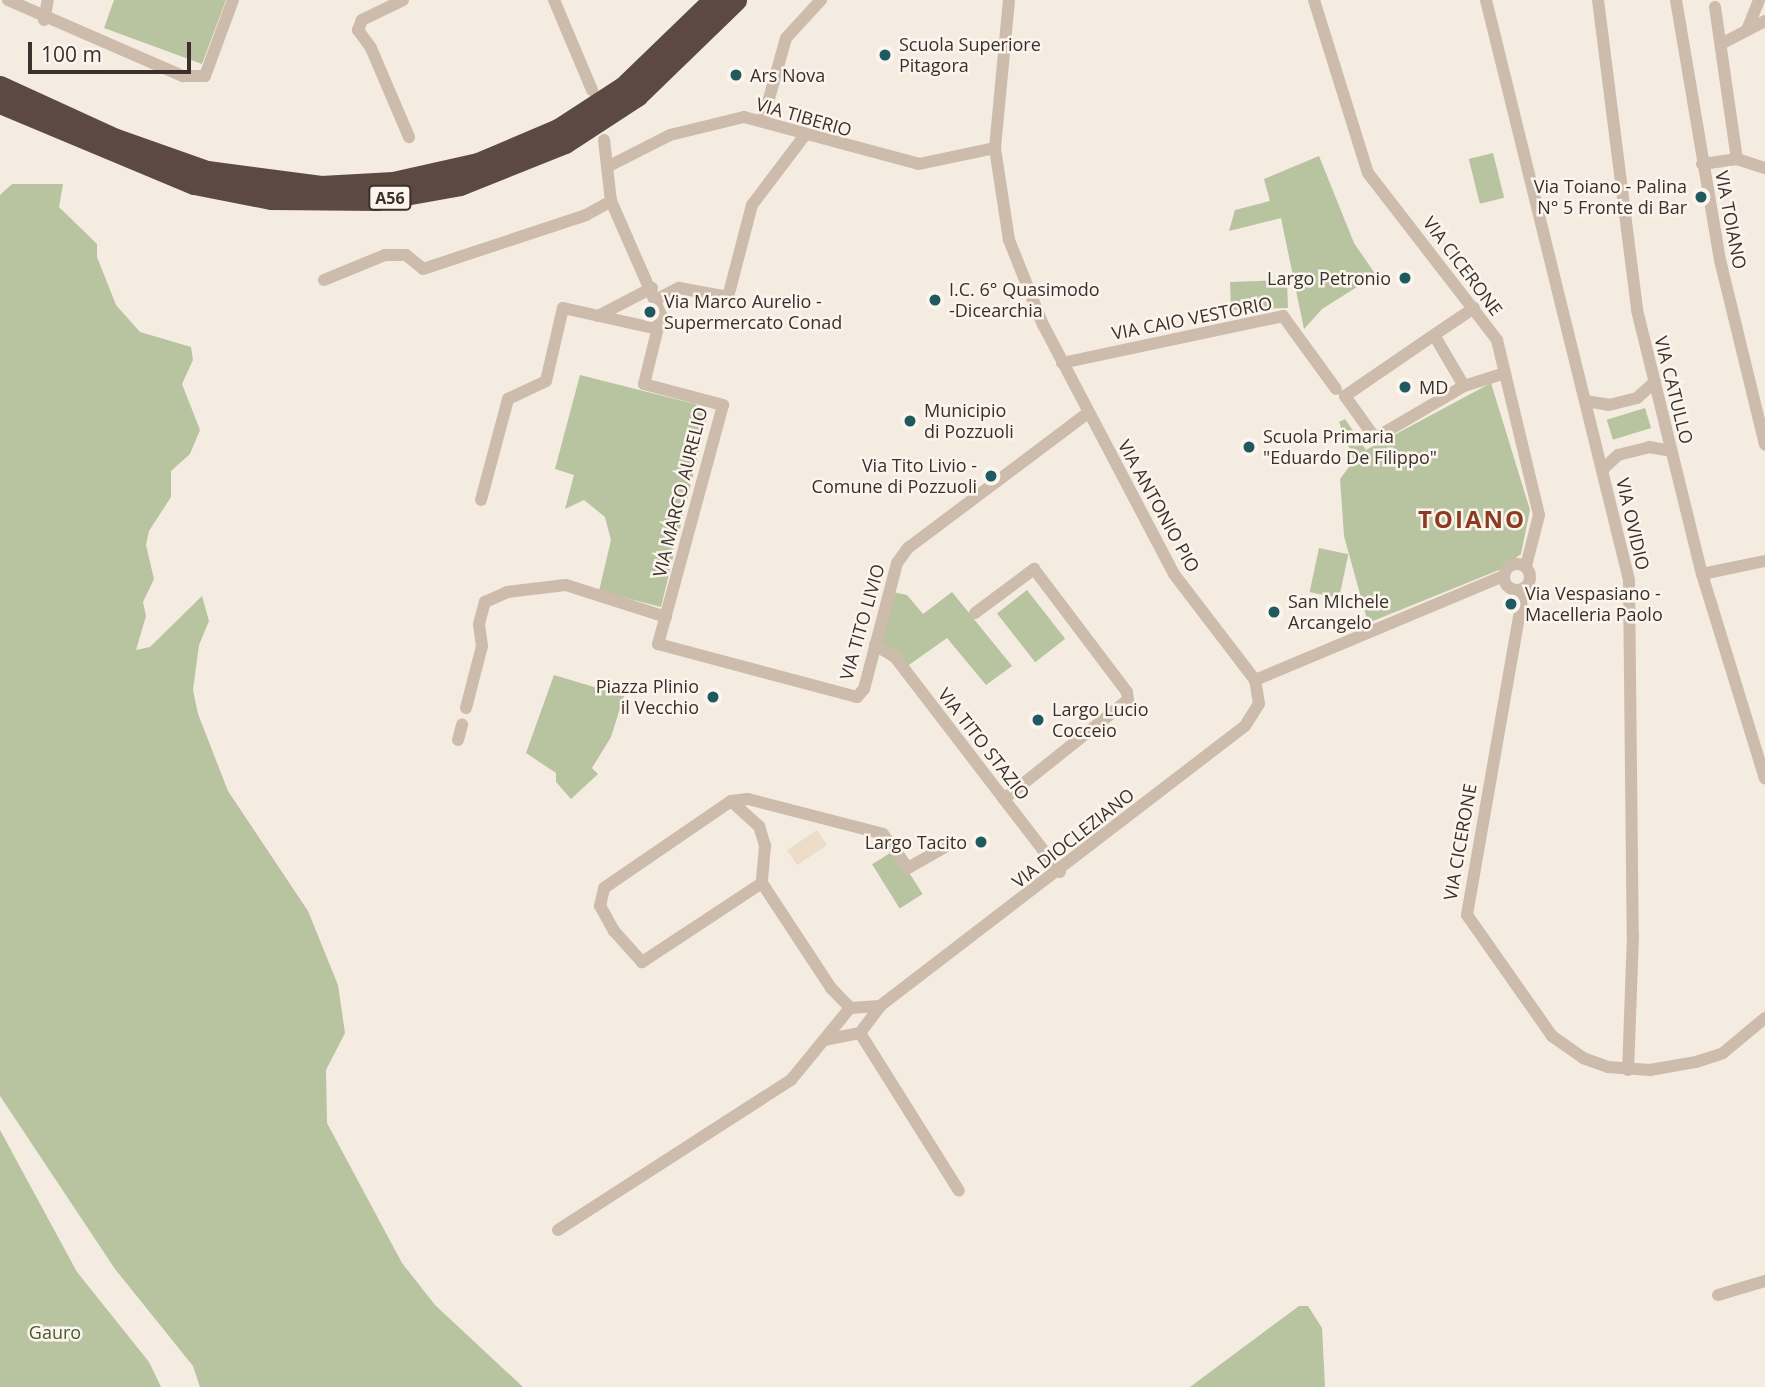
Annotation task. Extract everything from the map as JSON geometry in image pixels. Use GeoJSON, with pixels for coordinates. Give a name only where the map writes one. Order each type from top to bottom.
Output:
{"type":"FeatureCollection","features":[{"type":"Feature","properties":{"kind":"highway","name":"A56"},"geometry":{"type":"LineString","coordinates":[[0,86],[116,139],[207,171],[295,185],[393,182],[478,163],[558,129],[623,87],[713,0]]}},
{"type":"Feature","properties":{"kind":"highway","name":"A56"},"geometry":{"type":"LineString","coordinates":[[0,103],[194,184],[271,199],[377,200],[460,185],[565,143],[638,96],[736,0]]}},
{"type":"Feature","properties":{"kind":"street"},"geometry":{"type":"LineString","coordinates":[[8,0],[44,20],[183,76],[205,76],[233,0]]}},
{"type":"Feature","properties":{"kind":"street"},"geometry":{"type":"LineString","coordinates":[[44,20],[48,0]]}},
{"type":"Feature","properties":{"kind":"street"},"geometry":{"type":"LineString","coordinates":[[403,0],[362,20],[358,30],[371,48],[409,137]]}},
{"type":"Feature","properties":{"kind":"street"},"geometry":{"type":"LineString","coordinates":[[554,0],[592,89]]}},
{"type":"Feature","properties":{"kind":"street"},"geometry":{"type":"LineString","coordinates":[[763,120],[786,38],[821,0]]}},
{"type":"Feature","properties":{"kind":"street","name":"VIA ANTONIO PIO"},"geometry":{"type":"LineString","coordinates":[[1009,0],[995,148],[1009,240],[1062,363],[1174,574],[1255,680]]}},
{"type":"Feature","properties":{"kind":"street","name":"VIA CICERONE"},"geometry":{"type":"LineString","coordinates":[[1314,0],[1368,173],[1497,340],[1539,515],[1525,566]]}},
{"type":"Feature","properties":{"kind":"street","name":"VIA OVIDIO"},"geometry":{"type":"LineString","coordinates":[[1486,0],[1603,469],[1630,591],[1633,935],[1628,1070]]}},
{"type":"Feature","properties":{"kind":"street","name":"VIA CATULLO"},"geometry":{"type":"LineString","coordinates":[[1598,0],[1628,254],[1655,382],[1702,574],[1765,779]]}},
{"type":"Feature","properties":{"kind":"street","name":"VIA TOIANO"},"geometry":{"type":"LineString","coordinates":[[1675,0],[1702,164],[1765,445]]}},
{"type":"Feature","properties":{"kind":"street"},"geometry":{"type":"LineString","coordinates":[[1748,30],[1759,0]]}},
{"type":"Feature","properties":{"kind":"street"},"geometry":{"type":"LineString","coordinates":[[1715,7],[1737,159]]}},
{"type":"Feature","properties":{"kind":"street"},"geometry":{"type":"LineString","coordinates":[[1721,44],[1765,20]]}},
{"type":"Feature","properties":{"kind":"street","name":"VIA TIBERIO"},"geometry":{"type":"LineString","coordinates":[[609,166],[705,123],[763,120],[805,135],[919,164],[995,148]]}},
{"type":"Feature","properties":{"kind":"street"},"geometry":{"type":"LineString","coordinates":[[598,316],[654,293],[679,288],[729,297],[752,205],[805,135]]}},
{"type":"Feature","properties":{"kind":"street","name":"VIA MARCO AURELIO"},"geometry":{"type":"LineString","coordinates":[[604,140],[611,201],[654,293],[658,329],[644,384],[723,405],[659,644],[750,671]]}},
{"type":"Feature","properties":{"kind":"street"},"geometry":{"type":"LineString","coordinates":[[1702,164],[1737,159],[1765,168]]}},
{"type":"Feature","properties":{"kind":"street"},"geometry":{"type":"LineString","coordinates":[[324,280],[385,255],[406,255],[423,269],[586,215],[611,201]]}},
{"type":"Feature","properties":{"kind":"street"},"geometry":{"type":"LineString","coordinates":[[481,500],[508,399],[546,381],[564,308],[658,329]]}},
{"type":"Feature","properties":{"kind":"street"},"geometry":{"type":"LineString","coordinates":[[1474,308],[1345,396],[1375,438],[1464,386],[1505,373]]}},
{"type":"Feature","properties":{"kind":"street","name":"VIA CAIO VESTORIO"},"geometry":{"type":"LineString","coordinates":[[1062,363],[1283,316],[1336,389]]}},
{"type":"Feature","properties":{"kind":"street"},"geometry":{"type":"LineString","coordinates":[[1434,335],[1464,386]]}},
{"type":"Feature","properties":{"kind":"street"},"geometry":{"type":"LineString","coordinates":[[1585,401],[1609,405],[1637,398],[1655,382]]}},
{"type":"Feature","properties":{"kind":"street","name":"VIA TITO LIVIO"},"geometry":{"type":"LineString","coordinates":[[750,671],[849,699],[864,689],[897,563],[908,548],[1088,413]]}},
{"type":"Feature","properties":{"kind":"street"},"geometry":{"type":"LineString","coordinates":[[1603,469],[1618,455],[1649,447],[1671,451]]}},
{"type":"Feature","properties":{"kind":"street"},"geometry":{"type":"LineString","coordinates":[[1702,574],[1765,561]]}},
{"type":"Feature","properties":{"kind":"street"},"geometry":{"type":"LineString","coordinates":[[1255,680],[1504,576],[1513,564],[1525,566],[1531,578],[1524,588],[1511,589],[1504,576]]}},
{"type":"Feature","properties":{"kind":"street"},"geometry":{"type":"LineString","coordinates":[[975,613],[1034,569],[1127,692],[1128,700],[1004,799]]}},
{"type":"Feature","properties":{"kind":"street"},"geometry":{"type":"LineString","coordinates":[[466,708],[482,646],[479,624],[485,602],[507,592],[566,585],[666,617]]}},
{"type":"Feature","properties":{"kind":"street","name":"VIA CICERONE"},"geometry":{"type":"LineString","coordinates":[[1524,588],[1465,910],[1552,1036],[1583,1058],[1628,1070],[1675,1066],[1723,1053],[1765,1018]]}},
{"type":"Feature","properties":{"kind":"street","name":"VIA TITO STAZIO"},"geometry":{"type":"LineString","coordinates":[[875,645],[895,657],[1060,872]]}},
{"type":"Feature","properties":{"kind":"street","name":"VIA DIOCLEZIANO"},"geometry":{"type":"LineString","coordinates":[[860,1033],[880,1006],[1060,872],[1245,726],[1259,704],[1255,680]]}},
{"type":"Feature","properties":{"kind":"street"},"geometry":{"type":"LineString","coordinates":[[458,740],[461,725]]}},
{"type":"Feature","properties":{"kind":"street"},"geometry":{"type":"LineString","coordinates":[[762,883],[642,962],[614,931],[600,906],[604,888],[731,802],[748,800],[883,834],[908,868],[950,844]]}},
{"type":"Feature","properties":{"kind":"street"},"geometry":{"type":"LineString","coordinates":[[731,802],[760,826],[765,846],[762,883],[831,988],[850,1008]]}},
{"type":"Feature","properties":{"kind":"street"},"geometry":{"type":"LineString","coordinates":[[558,1230],[791,1080],[850,1008],[880,1006]]}},
{"type":"Feature","properties":{"kind":"street"},"geometry":{"type":"LineString","coordinates":[[824,1040],[860,1033],[959,1191]]}},
{"type":"Feature","properties":{"kind":"street"},"geometry":{"type":"LineString","coordinates":[[1718,1295],[1765,1282]]}},
{"type":"Feature","properties":{"kind":"green space"},"geometry":{"type":"Polygon","coordinates":[[[114,0],[226,0],[202,64],[104,28],[114,0]]]}},
{"type":"Feature","properties":{"kind":"green space"},"geometry":{"type":"Polygon","coordinates":[[[1493,153],[1504,198],[1480,204],[1469,159],[1493,153]]]}},
{"type":"Feature","properties":{"kind":"green space"},"geometry":{"type":"Polygon","coordinates":[[[1319,156],[1354,243],[1376,275],[1322,309],[1304,329],[1281,218],[1229,231],[1235,210],[1270,201],[1264,179],[1319,156]]]}},
{"type":"Feature","properties":{"kind":"green space"},"geometry":{"type":"Polygon","coordinates":[[[12,184],[63,184],[59,207],[97,244],[97,257],[116,305],[140,332],[191,347],[193,360],[182,384],[200,430],[190,454],[171,471],[171,497],[149,531],[146,545],[154,579],[143,602],[146,616],[136,650],[150,647],[202,596],[209,621],[199,645],[193,690],[198,714],[228,791],[308,911],[338,985],[345,1033],[326,1070],[327,1123],[402,1263],[435,1305],[523,1387],[200,1387],[193,1366],[115,1269],[0,1096],[0,195],[12,184]]]}},
{"type":"Feature","properties":{"kind":"green space"},"geometry":{"type":"Polygon","coordinates":[[[1287,280],[1288,308],[1231,310],[1230,282],[1287,280]]]}},
{"type":"Feature","properties":{"kind":"green space"},"geometry":{"type":"Polygon","coordinates":[[[580,375],[695,404],[708,414],[661,607],[599,591],[611,540],[605,517],[584,500],[565,509],[574,475],[555,469],[580,375]]]}},
{"type":"Feature","properties":{"kind":"green space"},"geometry":{"type":"Polygon","coordinates":[[[1491,383],[1530,510],[1521,554],[1499,570],[1368,623],[1344,536],[1340,479],[1354,460],[1339,422],[1345,419],[1366,450],[1491,383]]]}},
{"type":"Feature","properties":{"kind":"green space"},"geometry":{"type":"Polygon","coordinates":[[[1645,408],[1651,428],[1613,440],[1607,420],[1645,408]]]}},
{"type":"Feature","properties":{"kind":"green space"},"geometry":{"type":"Polygon","coordinates":[[[1319,548],[1348,554],[1339,598],[1310,592],[1319,548]]]}},
{"type":"Feature","properties":{"kind":"green space"},"geometry":{"type":"Polygon","coordinates":[[[1027,590],[1065,639],[1035,662],[997,613],[1027,590]]]}},
{"type":"Feature","properties":{"kind":"green space"},"geometry":{"type":"Polygon","coordinates":[[[893,592],[907,595],[923,614],[952,592],[1012,666],[986,685],[947,638],[906,667],[880,644],[893,592]]]}},
{"type":"Feature","properties":{"kind":"green space"},"geometry":{"type":"Polygon","coordinates":[[[554,675],[624,696],[611,737],[592,768],[598,774],[571,799],[556,782],[556,773],[526,753],[554,675]]]}},
{"type":"Feature","properties":{"kind":"green space"},"geometry":{"type":"Polygon","coordinates":[[[895,850],[923,894],[900,908],[872,864],[895,850]]]}},
{"type":"Feature","properties":{"kind":"green space","name":"Gauro"},"geometry":{"type":"Polygon","coordinates":[[[0,1130],[77,1272],[149,1362],[161,1387],[0,1387],[0,1130]]]}},
{"type":"Feature","properties":{"kind":"green space"},"geometry":{"type":"Polygon","coordinates":[[[1299,1306],[1308,1306],[1322,1328],[1325,1387],[1190,1387],[1299,1306]]]}},
{"type":"Feature","properties":{"kind":"shaded area"},"geometry":{"type":"Polygon","coordinates":[[[817,830],[827,845],[797,865],[787,850],[817,830]]]}},
{"type":"Feature","properties":{"kind":"place","name":"Scuola Superiore Pitagora"},"geometry":{"type":"Point","coordinates":[885,55]}},
{"type":"Feature","properties":{"kind":"place","name":"Ars Nova"},"geometry":{"type":"Point","coordinates":[736,75]}},
{"type":"Feature","properties":{"kind":"place","name":"Via Toiano - Palina N° 5 Fronte di Bar"},"geometry":{"type":"Point","coordinates":[1701,197]}},
{"type":"Feature","properties":{"kind":"place","name":"Largo Petronio"},"geometry":{"type":"Point","coordinates":[1405,278]}},
{"type":"Feature","properties":{"kind":"place","name":"I.C. 6° Quasimodo -Dicearchia"},"geometry":{"type":"Point","coordinates":[935,300]}},
{"type":"Feature","properties":{"kind":"place","name":"Via Marco Aurelio - Supermercato Conad"},"geometry":{"type":"Point","coordinates":[650,312]}},
{"type":"Feature","properties":{"kind":"place","name":"MD"},"geometry":{"type":"Point","coordinates":[1405,387]}},
{"type":"Feature","properties":{"kind":"place","name":"Municipio di Pozzuoli"},"geometry":{"type":"Point","coordinates":[910,421]}},
{"type":"Feature","properties":{"kind":"place","name":"Scuola Primaria \"Eduardo De Filippo\""},"geometry":{"type":"Point","coordinates":[1249,447]}},
{"type":"Feature","properties":{"kind":"place","name":"Via Tito Livio - Comune di Pozzuoli"},"geometry":{"type":"Point","coordinates":[991,476]}},
{"type":"Feature","properties":{"kind":"place","name":"Via Vespasiano - Macelleria Paolo"},"geometry":{"type":"Point","coordinates":[1511,604]}},
{"type":"Feature","properties":{"kind":"place","name":"San MIchele Arcangelo"},"geometry":{"type":"Point","coordinates":[1274,612]}},
{"type":"Feature","properties":{"kind":"place","name":"Piazza Plinio il Vecchio"},"geometry":{"type":"Point","coordinates":[713,697]}},
{"type":"Feature","properties":{"kind":"place","name":"Largo Lucio Cocceio"},"geometry":{"type":"Point","coordinates":[1038,720]}},
{"type":"Feature","properties":{"kind":"place","name":"Largo Tacito"},"geometry":{"type":"Point","coordinates":[981,842]}},
{"type":"Feature","properties":{"kind":"district","name":"TOIANO"},"geometry":{"type":"Point","coordinates":[1472,519]}}]}
